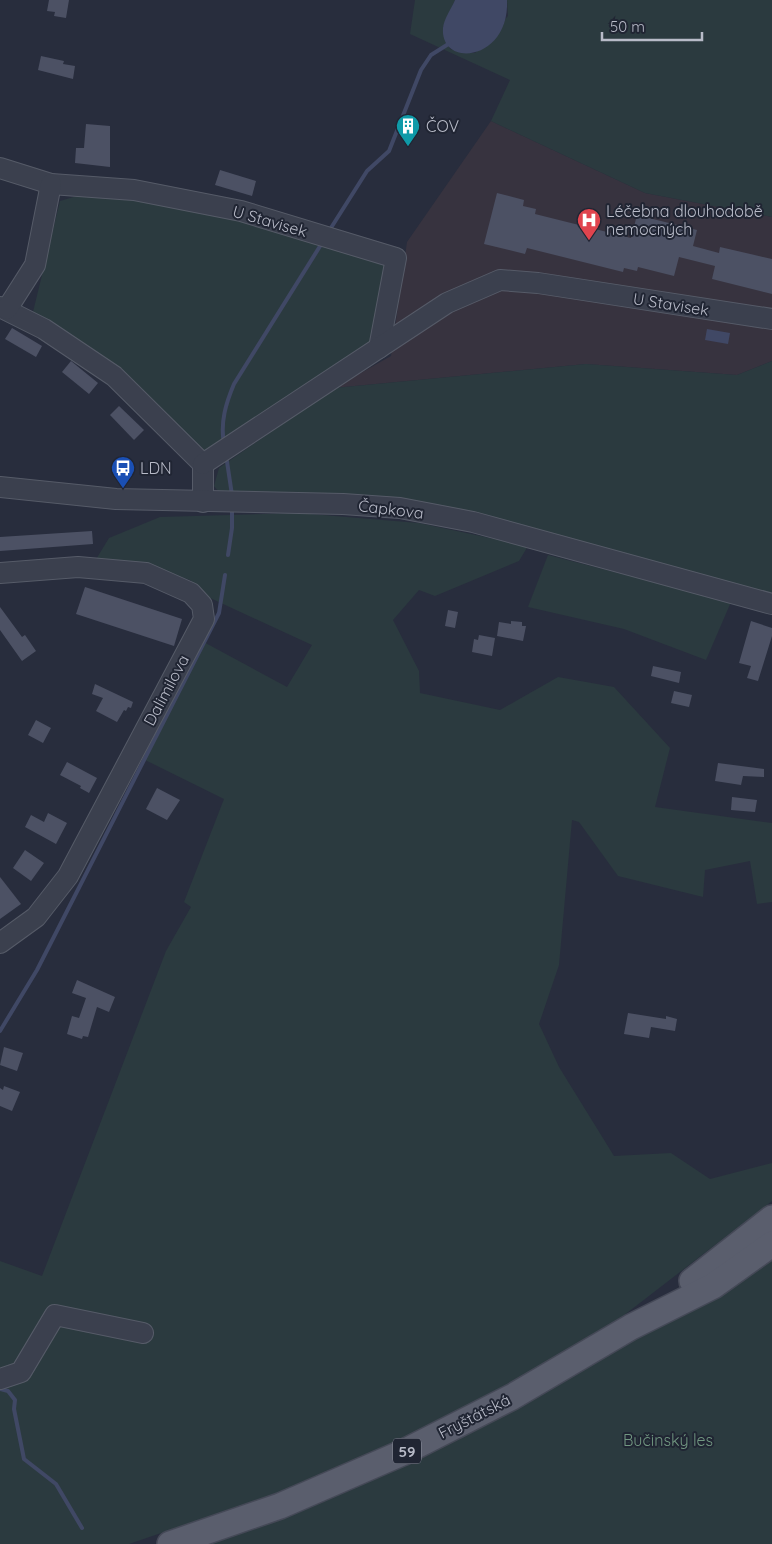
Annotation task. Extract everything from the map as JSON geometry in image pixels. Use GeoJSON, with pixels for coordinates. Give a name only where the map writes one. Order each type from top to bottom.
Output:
{"type":"FeatureCollection","features":[{"type":"Feature","properties":{"kind":"main road","name":"Fryštátská"},"geometry":{"type":"LineString","coordinates":[[631,1327],[772,1218]]}},
{"type":"Feature","properties":{"kind":"main road","name":"Fryštátská"},"geometry":{"type":"LineString","coordinates":[[170,1544],[280,1506],[402,1453],[512,1397],[631,1327],[713,1286],[772,1244]]}},
{"type":"Feature","properties":{"kind":"street","name":"U Stavisek"},"geometry":{"type":"LineString","coordinates":[[0,168],[51,184],[134,190],[242,211],[396,258],[379,348]]}},
{"type":"Feature","properties":{"kind":"street"},"geometry":{"type":"LineString","coordinates":[[51,184],[35,265],[3,308],[44,329],[114,376],[203,464],[203,502]]}},
{"type":"Feature","properties":{"kind":"street","name":"U Stavisek"},"geometry":{"type":"LineString","coordinates":[[203,464],[447,303],[500,280],[548,285],[772,319]]}},
{"type":"Feature","properties":{"kind":"street","name":"Čapkova"},"geometry":{"type":"LineString","coordinates":[[0,486],[106,498],[203,502],[343,504],[400,508],[491,527],[772,604]]}},
{"type":"Feature","properties":{"kind":"street","name":"Dalimilova"},"geometry":{"type":"LineString","coordinates":[[0,574],[78,567],[146,573],[191,592],[202,605],[204,619],[68,876],[36,917],[0,944]]}},
{"type":"Feature","properties":{"kind":"street"},"geometry":{"type":"LineString","coordinates":[[0,1379],[21,1372],[55,1315],[143,1333]]}},
{"type":"Feature","properties":{"kind":"shaded area"},"geometry":{"type":"Polygon","coordinates":[[[491,121],[645,193],[772,217],[772,361],[737,375],[586,364],[334,388],[391,356],[407,242],[491,121]]]}},
{"type":"Feature","properties":{"kind":"green space"},"geometry":{"type":"Polygon","coordinates":[[[415,0],[455,0],[443,28],[450,49],[464,53],[475,53],[508,16],[507,0],[772,0],[772,217],[645,193],[491,121],[510,80],[410,34],[415,0]]]}},
{"type":"Feature","properties":{"kind":"green space"},"geometry":{"type":"Polygon","coordinates":[[[94,191],[240,218],[387,262],[373,344],[207,454],[119,372],[33,312],[60,201],[94,191]]]}},
{"type":"Feature","properties":{"kind":"green space"},"geometry":{"type":"Polygon","coordinates":[[[772,361],[772,598],[446,508],[223,497],[214,486],[219,468],[334,388],[586,364],[737,375],[772,361]]]}},
{"type":"Feature","properties":{"kind":"green space"},"geometry":{"type":"Polygon","coordinates":[[[299,513],[419,523],[528,546],[519,561],[435,596],[419,590],[393,620],[419,671],[420,693],[500,710],[558,677],[614,687],[670,748],[655,807],[772,823],[772,902],[757,904],[750,861],[705,870],[703,897],[618,876],[579,822],[572,820],[559,965],[539,1024],[559,1067],[614,1156],[671,1153],[710,1179],[772,1163],[772,1201],[623,1316],[505,1386],[396,1442],[275,1494],[129,1544],[0,1544],[0,1261],[42,1276],[166,951],[191,907],[184,902],[224,799],[139,757],[200,640],[287,687],[312,645],[208,597],[190,580],[141,565],[95,561],[109,538],[160,517],[299,513]]]}},
{"type":"Feature","properties":{"kind":"green space"},"geometry":{"type":"Polygon","coordinates":[[[548,555],[731,602],[706,660],[624,629],[528,607],[548,555]]]}},
{"type":"Feature","properties":{"kind":"green space","name":"Bučinský les"},"geometry":{"type":"Polygon","coordinates":[[[772,1260],[772,1544],[210,1544],[285,1518],[407,1465],[518,1408],[637,1338],[719,1297],[772,1260]]]}},
{"type":"Feature","properties":{"kind":"water"},"geometry":{"type":"Polygon","coordinates":[[[455,0],[507,0],[505,20],[498,36],[487,46],[475,52],[463,53],[452,50],[445,41],[443,28],[455,0]]]}},
{"type":"Feature","properties":{"kind":"water"},"geometry":{"type":"Polygon","coordinates":[[[707,329],[730,333],[728,344],[705,340],[707,329]]]}},
{"type":"Feature","properties":{"kind":"building"},"geometry":{"type":"Polygon","coordinates":[[[49,0],[69,0],[66,18],[54,16],[55,12],[47,11],[49,0]]]}},
{"type":"Feature","properties":{"kind":"building"},"geometry":{"type":"Polygon","coordinates":[[[41,56],[64,61],[63,64],[75,66],[73,79],[38,70],[41,56]]]}},
{"type":"Feature","properties":{"kind":"building"},"geometry":{"type":"Polygon","coordinates":[[[86,124],[110,126],[110,167],[75,163],[76,148],[84,148],[86,124]]]}},
{"type":"Feature","properties":{"kind":"building"},"geometry":{"type":"Polygon","coordinates":[[[220,170],[256,181],[252,196],[215,185],[220,170]]]}},
{"type":"Feature","properties":{"kind":"building","name":"Léčebna dlouhodobě nemocných"},"geometry":{"type":"Polygon","coordinates":[[[497,193],[524,200],[523,206],[536,209],[535,214],[631,238],[637,215],[697,230],[693,246],[719,253],[720,247],[772,259],[772,294],[712,279],[715,266],[679,257],[674,276],[638,267],[637,271],[624,268],[623,272],[527,248],[525,254],[484,244],[497,193]]]}},
{"type":"Feature","properties":{"kind":"building"},"geometry":{"type":"Polygon","coordinates":[[[12,328],[42,346],[36,357],[5,339],[12,328]]]}},
{"type":"Feature","properties":{"kind":"building"},"geometry":{"type":"Polygon","coordinates":[[[71,361],[98,383],[89,394],[62,372],[71,361]]]}},
{"type":"Feature","properties":{"kind":"building"},"geometry":{"type":"Polygon","coordinates":[[[119,406],[144,430],[134,440],[110,415],[119,406]]]}},
{"type":"Feature","properties":{"kind":"building"},"geometry":{"type":"Polygon","coordinates":[[[92,531],[93,544],[0,551],[0,537],[92,531]]]}},
{"type":"Feature","properties":{"kind":"building"},"geometry":{"type":"Polygon","coordinates":[[[85,587],[182,619],[174,646],[76,614],[85,587]]]}},
{"type":"Feature","properties":{"kind":"building"},"geometry":{"type":"Polygon","coordinates":[[[0,607],[22,637],[25,635],[36,651],[22,661],[0,630],[0,607]]]}},
{"type":"Feature","properties":{"kind":"building"},"geometry":{"type":"Polygon","coordinates":[[[448,610],[458,612],[455,628],[445,626],[448,610]]]}},
{"type":"Feature","properties":{"kind":"building"},"geometry":{"type":"Polygon","coordinates":[[[511,621],[522,622],[522,626],[526,626],[523,641],[497,636],[499,622],[511,624],[511,621]]]}},
{"type":"Feature","properties":{"kind":"building"},"geometry":{"type":"Polygon","coordinates":[[[751,621],[772,628],[772,636],[758,681],[747,678],[751,666],[739,663],[751,621]]]}},
{"type":"Feature","properties":{"kind":"building"},"geometry":{"type":"Polygon","coordinates":[[[479,635],[495,638],[492,656],[472,652],[474,639],[478,640],[479,635]]]}},
{"type":"Feature","properties":{"kind":"building"},"geometry":{"type":"Polygon","coordinates":[[[653,666],[681,672],[679,683],[651,676],[653,666]]]}},
{"type":"Feature","properties":{"kind":"building"},"geometry":{"type":"Polygon","coordinates":[[[95,684],[133,702],[131,708],[128,707],[126,711],[124,710],[117,722],[96,711],[103,698],[92,694],[95,684]]]}},
{"type":"Feature","properties":{"kind":"building"},"geometry":{"type":"Polygon","coordinates":[[[674,691],[692,695],[689,707],[671,703],[674,691]]]}},
{"type":"Feature","properties":{"kind":"building"},"geometry":{"type":"Polygon","coordinates":[[[36,720],[51,728],[43,743],[28,735],[36,720]]]}},
{"type":"Feature","properties":{"kind":"building"},"geometry":{"type":"Polygon","coordinates":[[[67,762],[97,778],[89,793],[80,788],[81,786],[60,775],[67,762]]]}},
{"type":"Feature","properties":{"kind":"building"},"geometry":{"type":"Polygon","coordinates":[[[718,763],[764,769],[764,777],[743,776],[741,785],[715,781],[718,763]]]}},
{"type":"Feature","properties":{"kind":"building"},"geometry":{"type":"Polygon","coordinates":[[[157,788],[180,800],[167,820],[146,809],[157,788]]]}},
{"type":"Feature","properties":{"kind":"building"},"geometry":{"type":"Polygon","coordinates":[[[732,797],[757,800],[755,812],[731,810],[732,797]]]}},
{"type":"Feature","properties":{"kind":"building"},"geometry":{"type":"Polygon","coordinates":[[[48,813],[67,823],[56,844],[25,827],[31,815],[44,822],[48,813]]]}},
{"type":"Feature","properties":{"kind":"building"},"geometry":{"type":"Polygon","coordinates":[[[25,850],[44,863],[31,881],[13,868],[25,850]]]}},
{"type":"Feature","properties":{"kind":"building"},"geometry":{"type":"Polygon","coordinates":[[[0,877],[21,904],[0,919],[0,877]]]}},
{"type":"Feature","properties":{"kind":"building"},"geometry":{"type":"Polygon","coordinates":[[[77,980],[115,997],[109,1012],[97,1007],[88,1037],[83,1036],[82,1039],[67,1034],[72,1016],[79,1018],[86,998],[72,993],[77,980]]]}},
{"type":"Feature","properties":{"kind":"building"},"geometry":{"type":"Polygon","coordinates":[[[628,1013],[666,1019],[666,1016],[677,1019],[675,1031],[651,1027],[649,1038],[624,1034],[628,1013]]]}},
{"type":"Feature","properties":{"kind":"building"},"geometry":{"type":"Polygon","coordinates":[[[4,1047],[23,1053],[17,1071],[0,1065],[4,1047]]]}},
{"type":"Feature","properties":{"kind":"building"},"geometry":{"type":"Polygon","coordinates":[[[4,1086],[20,1092],[12,1111],[0,1106],[0,1088],[3,1090],[4,1086]]]}},
{"type":"Feature","properties":{"kind":"waterway"},"geometry":{"type":"LineString","coordinates":[[329,231],[367,171],[389,151],[421,70],[431,55],[450,43]]}},
{"type":"Feature","properties":{"kind":"waterway"},"geometry":{"type":"LineString","coordinates":[[224,444],[223,428],[225,413],[228,398],[234,384],[322,243]]}},
{"type":"Feature","properties":{"kind":"waterway"},"geometry":{"type":"LineString","coordinates":[[226,455],[232,495]]}},
{"type":"Feature","properties":{"kind":"waterway"},"geometry":{"type":"LineString","coordinates":[[228,555],[232,528],[232,507]]}},
{"type":"Feature","properties":{"kind":"waterway"},"geometry":{"type":"LineString","coordinates":[[0,1031],[37,970],[219,613],[225,575]]}},
{"type":"Feature","properties":{"kind":"waterway"},"geometry":{"type":"LineString","coordinates":[[0,1389],[8,1391],[15,1400],[14,1409],[24,1459],[56,1484],[82,1528]]}},
{"type":"Feature","properties":{"kind":"place","name":"ČOV"},"geometry":{"type":"Point","coordinates":[408,147]}},
{"type":"Feature","properties":{"kind":"place","name":"Léčebna dlouhodobě nemocných"},"geometry":{"type":"Point","coordinates":[589,241]}},
{"type":"Feature","properties":{"kind":"place","name":"LDN"},"geometry":{"type":"Point","coordinates":[123,489]}}]}
